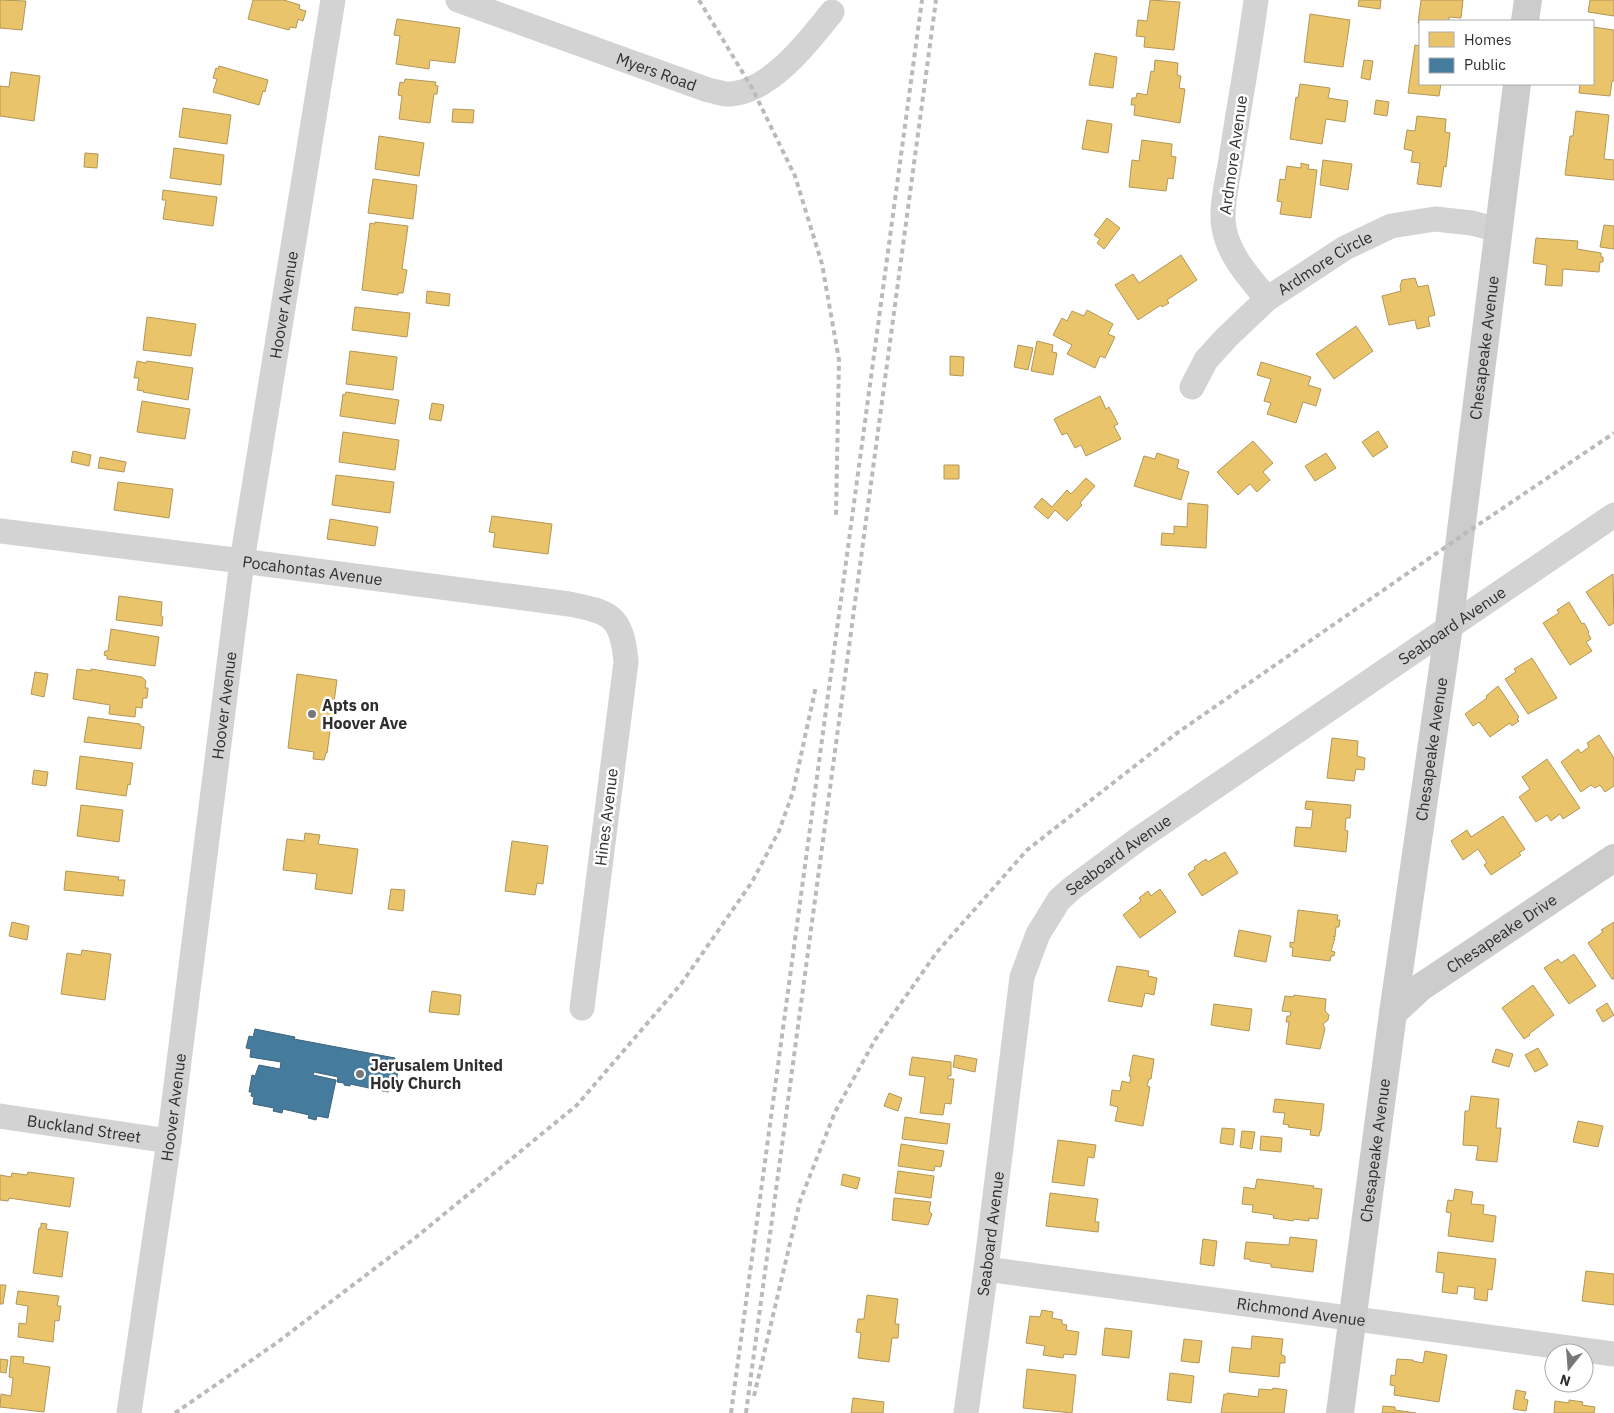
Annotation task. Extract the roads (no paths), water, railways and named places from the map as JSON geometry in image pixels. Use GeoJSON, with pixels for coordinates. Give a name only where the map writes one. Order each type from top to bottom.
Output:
{"type":"FeatureCollection","features":[{"type":"Feature","properties":{"kind":"street","name":"Hoover Avenue"},"geometry":{"type":"LineString","coordinates":[[129,1413],[168,1141],[242,561],[333,0]]}},
{"type":"Feature","properties":{"kind":"street","name":"Myers Road"},"geometry":{"type":"LineString","coordinates":[[458,0],[708,90],[731,94],[752,88],[768,79],[799,53],[832,12]]}},
{"type":"Feature","properties":{"kind":"street","name":"Ardmore Avenue"},"geometry":{"type":"LineString","coordinates":[[1256,0],[1250,52],[1225,197],[1223,226],[1231,252],[1266,299]]}},
{"type":"Feature","properties":{"kind":"street"},"geometry":{"type":"LineString","coordinates":[[1525,20],[1528,0]]}},
{"type":"Feature","properties":{"kind":"street","name":"Chesapeake Avenue"},"geometry":{"type":"LineString","coordinates":[[1340,1413],[1393,1013],[1449,626],[1517,85]]}},
{"type":"Feature","properties":{"kind":"street","name":"Ardmore Circle"},"geometry":{"type":"LineString","coordinates":[[1192,387],[1206,360],[1226,337],[1266,299],[1345,248],[1390,226],[1435,219],[1472,223],[1498,230]]}},
{"type":"Feature","properties":{"kind":"street","name":"Seaboard Avenue"},"geometry":{"type":"LineString","coordinates":[[966,1413],[1022,977],[1038,934],[1059,900],[1137,840],[1614,515]]}},
{"type":"Feature","properties":{"kind":"street","name":"Pocahontas Avenue"},"geometry":{"type":"LineString","coordinates":[[0,531],[569,604],[597,610],[610,618],[618,626]]}},
{"type":"Feature","properties":{"kind":"street","name":"Hines Avenue"},"geometry":{"type":"LineString","coordinates":[[582,1008],[626,662],[624,640],[618,626]]}},
{"type":"Feature","properties":{"kind":"street","name":"Chesapeake Drive"},"geometry":{"type":"LineString","coordinates":[[1393,1013],[1421,987],[1614,858]]}},
{"type":"Feature","properties":{"kind":"street","name":"Buckland Street"},"geometry":{"type":"LineString","coordinates":[[0,1116],[168,1141]]}},
{"type":"Feature","properties":{"kind":"street","name":"Richmond Avenue"},"geometry":{"type":"LineString","coordinates":[[986,1269],[1614,1354]]}},
{"type":"Feature","properties":{"kind":"railway"},"geometry":{"type":"LineString","coordinates":[[699,0],[752,88],[795,176],[822,264],[839,360],[836,515]]}},
{"type":"Feature","properties":{"kind":"railway"},"geometry":{"type":"LineString","coordinates":[[731,1413],[922,0]]}},
{"type":"Feature","properties":{"kind":"railway"},"geometry":{"type":"LineString","coordinates":[[746,1413],[936,0]]}},
{"type":"Feature","properties":{"kind":"railway"},"geometry":{"type":"LineString","coordinates":[[754,1396],[800,1201],[835,1112],[875,1040],[937,952],[1027,850],[1177,733],[1614,433]]}},
{"type":"Feature","properties":{"kind":"railway"},"geometry":{"type":"LineString","coordinates":[[175,1413],[275,1344],[415,1238],[577,1105],[681,984],[752,882],[779,831],[793,792],[816,686]]}},
{"type":"Feature","properties":{"kind":"place","name":"Apts on Hoover Ave"},"geometry":{"type":"Point","coordinates":[312,714]}},
{"type":"Feature","properties":{"kind":"place","name":"Jerusalem United Holy Church"},"geometry":{"type":"Point","coordinates":[360,1074]}}]}
